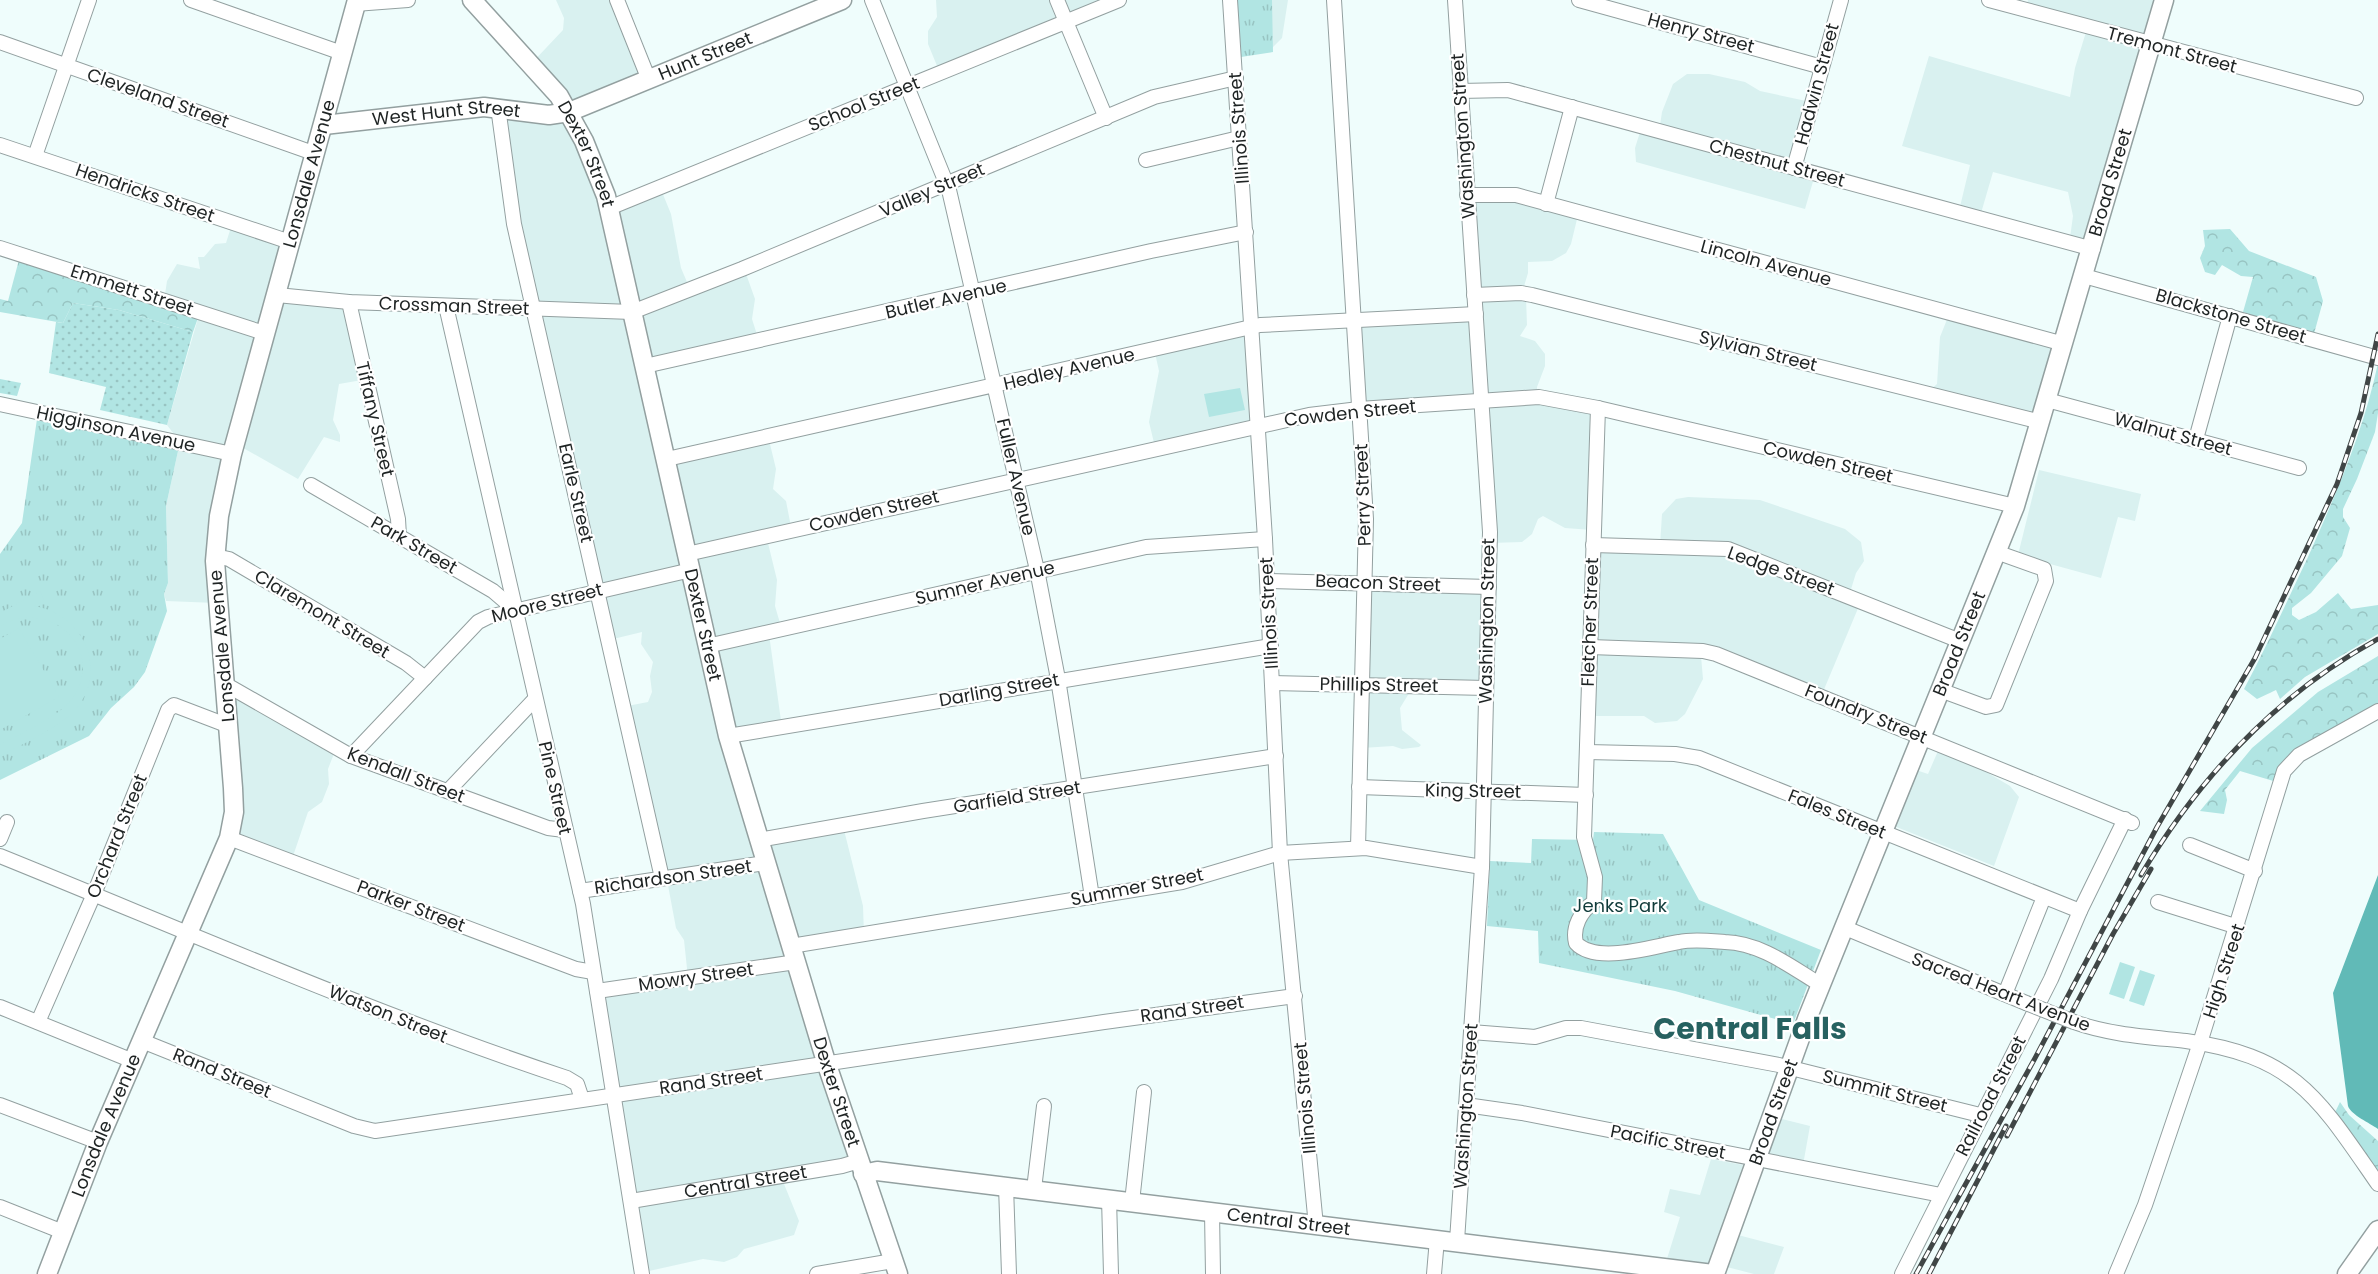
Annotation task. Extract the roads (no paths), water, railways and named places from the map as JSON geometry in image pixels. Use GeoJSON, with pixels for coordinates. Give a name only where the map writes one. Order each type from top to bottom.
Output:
{"type":"FeatureCollection","features":[{"type":"Feature","properties":{"kind":"main road","name":"Dexter Street"},"geometry":{"type":"LineString","coordinates":[[472,0],[559,96],[584,141],[609,208],[728,736],[827,1065],[896,1267]]}},
{"type":"Feature","properties":{"kind":"main road","name":"Hunt Street"},"geometry":{"type":"LineString","coordinates":[[569,112],[649,80],[823,4],[842,0]]}},
{"type":"Feature","properties":{"kind":"main road","name":"Broad Street"},"geometry":{"type":"LineString","coordinates":[[1714,1274],[1843,927],[2015,506],[2164,0]]}},
{"type":"Feature","properties":{"kind":"main road","name":"Lonsdale Avenue"},"geometry":{"type":"LineString","coordinates":[[47,1274],[98,1142],[229,838],[234,812],[215,556],[219,516],[232,454],[264,333],[277,295],[356,2]]}},
{"type":"Feature","properties":{"kind":"main road","name":"West Hunt Street"},"geometry":{"type":"LineString","coordinates":[[324,125],[498,107],[549,115],[569,112]]}},
{"type":"Feature","properties":{"kind":"main road","name":"Central Street"},"geometry":{"type":"LineString","coordinates":[[861,1167],[877,1171],[1714,1274]]}},
{"type":"Feature","properties":{"kind":"main road"},"geometry":{"type":"LineString","coordinates":[[2347,1274],[2378,1230]]}},
{"type":"Feature","properties":{"kind":"street"},"geometry":{"type":"LineString","coordinates":[[35,156],[89,0]]}},
{"type":"Feature","properties":{"kind":"street"},"geometry":{"type":"LineString","coordinates":[[191,0],[342,53]]}},
{"type":"Feature","properties":{"kind":"street"},"geometry":{"type":"LineString","coordinates":[[356,2],[408,0]]}},
{"type":"Feature","properties":{"kind":"street"},"geometry":{"type":"LineString","coordinates":[[617,0],[649,80]]}},
{"type":"Feature","properties":{"kind":"street","name":"Fuller Avenue"},"geometry":{"type":"LineString","coordinates":[[872,0],[947,183],[974,293],[1037,570],[1058,679],[1092,897]]}},
{"type":"Feature","properties":{"kind":"street"},"geometry":{"type":"LineString","coordinates":[[1058,0],[1106,118]]}},
{"type":"Feature","properties":{"kind":"street","name":"School Street"},"geometry":{"type":"LineString","coordinates":[[609,208],[1119,0]]}},
{"type":"Feature","properties":{"kind":"street","name":"Illinois Street"},"geometry":{"type":"LineString","coordinates":[[1230,0],[1259,425],[1280,853],[1316,1226]]}},
{"type":"Feature","properties":{"kind":"street","name":"Perry Street"},"geometry":{"type":"LineString","coordinates":[[1334,0],[1366,519],[1358,848]]}},
{"type":"Feature","properties":{"kind":"street","name":"Washington Street"},"geometry":{"type":"LineString","coordinates":[[1455,0],[1490,532],[1482,867],[1457,1241]]}},
{"type":"Feature","properties":{"kind":"street","name":"Henry Street"},"geometry":{"type":"LineString","coordinates":[[1579,0],[1822,67]]}},
{"type":"Feature","properties":{"kind":"street","name":"Hadwin Street"},"geometry":{"type":"LineString","coordinates":[[1794,168],[1841,0]]}},
{"type":"Feature","properties":{"kind":"street","name":"Tremont Street"},"geometry":{"type":"LineString","coordinates":[[1989,0],[2356,98]]}},
{"type":"Feature","properties":{"kind":"street","name":"Cleveland Street"},"geometry":{"type":"LineString","coordinates":[[0,42],[316,154]]}},
{"type":"Feature","properties":{"kind":"street","name":"Valley Street"},"geometry":{"type":"LineString","coordinates":[[632,312],[1154,98],[1236,78]]}},
{"type":"Feature","properties":{"kind":"street","name":"Chestnut Street"},"geometry":{"type":"LineString","coordinates":[[1460,91],[1508,90],[2092,249]]}},
{"type":"Feature","properties":{"kind":"street","name":"Earle Street"},"geometry":{"type":"LineString","coordinates":[[498,107],[514,224],[662,878]]}},
{"type":"Feature","properties":{"kind":"street"},"geometry":{"type":"LineString","coordinates":[[1546,204],[1572,107]]}},
{"type":"Feature","properties":{"kind":"street"},"geometry":{"type":"LineString","coordinates":[[1146,160],[1239,138]]}},
{"type":"Feature","properties":{"kind":"street","name":"Hendricks Street"},"geometry":{"type":"LineString","coordinates":[[0,144],[290,242]]}},
{"type":"Feature","properties":{"kind":"street","name":"Lincoln Avenue"},"geometry":{"type":"LineString","coordinates":[[1467,195],[1509,194],[2064,344]]}},
{"type":"Feature","properties":{"kind":"street","name":"Butler Avenue"},"geometry":{"type":"LineString","coordinates":[[645,366],[1151,251],[1246,232]]}},
{"type":"Feature","properties":{"kind":"street","name":"Emmett Street"},"geometry":{"type":"LineString","coordinates":[[0,248],[264,333]]}},
{"type":"Feature","properties":{"kind":"street","name":"Blackstone Street"},"geometry":{"type":"LineString","coordinates":[[2084,276],[2378,358]]}},
{"type":"Feature","properties":{"kind":"street","name":"Sylvian Street"},"geometry":{"type":"LineString","coordinates":[[1474,295],[1521,292],[2041,422]]}},
{"type":"Feature","properties":{"kind":"street","name":"Crossman Street"},"geometry":{"type":"LineString","coordinates":[[277,295],[349,302],[632,312]]}},
{"type":"Feature","properties":{"kind":"street","name":"Tiffany Street"},"geometry":{"type":"LineString","coordinates":[[349,302],[398,519],[399,536]]}},
{"type":"Feature","properties":{"kind":"street","name":"Pine Street"},"geometry":{"type":"LineString","coordinates":[[446,306],[564,830],[580,891],[642,1274]]}},
{"type":"Feature","properties":{"kind":"street","name":"Hedley Avenue"},"geometry":{"type":"LineString","coordinates":[[667,459],[1252,327],[1281,322],[1476,314]]}},
{"type":"Feature","properties":{"kind":"street"},"geometry":{"type":"LineString","coordinates":[[2196,439],[2230,316]]}},
{"type":"Feature","properties":{"kind":"street","name":"Cowden Street"},"geometry":{"type":"LineString","coordinates":[[689,562],[1016,478],[1259,425],[1359,409],[1550,397],[2015,506]]}},
{"type":"Feature","properties":{"kind":"street","name":"Walnut Street"},"geometry":{"type":"LineString","coordinates":[[2047,400],[2299,468]]}},
{"type":"Feature","properties":{"kind":"street","name":"Higginson Avenue"},"geometry":{"type":"LineString","coordinates":[[0,404],[232,454]]}},
{"type":"Feature","properties":{"kind":"street","name":"Fletcher Street"},"geometry":{"type":"LineString","coordinates":[[1598,408],[1584,837],[1595,886],[1594,902],[1583,912],[1575,929],[1576,943],[1580,947],[1625,953],[1680,942],[1739,944],[1760,949],[1821,985]]}},
{"type":"Feature","properties":{"kind":"street","name":"Park Street"},"geometry":{"type":"LineString","coordinates":[[311,485],[493,591],[514,609]]}},
{"type":"Feature","properties":{"kind":"street","name":"Sumner Avenue"},"geometry":{"type":"LineString","coordinates":[[707,646],[1037,570],[1162,544],[1265,538]]}},
{"type":"Feature","properties":{"kind":"street","name":"Ledge Street"},"geometry":{"type":"LineString","coordinates":[[1593,545],[1728,549],[1960,641]]}},
{"type":"Feature","properties":{"kind":"street"},"geometry":{"type":"LineString","coordinates":[[1940,690],[1992,707],[1996,705],[2013,664],[2046,581],[2046,574],[2044,569],[1996,552]]}},
{"type":"Feature","properties":{"kind":"street","name":"Claremont Street"},"geometry":{"type":"LineString","coordinates":[[215,556],[238,564],[406,663],[425,678]]}},
{"type":"Feature","properties":{"kind":"street","name":"Moore Street"},"geometry":{"type":"LineString","coordinates":[[351,756],[478,622],[514,609],[597,590],[689,562]]}},
{"type":"Feature","properties":{"kind":"street","name":"Beacon Street"},"geometry":{"type":"LineString","coordinates":[[1268,580],[1489,587]]}},
{"type":"Feature","properties":{"kind":"street","name":"Darling Street"},"geometry":{"type":"LineString","coordinates":[[728,736],[1058,679],[1271,646]]}},
{"type":"Feature","properties":{"kind":"street","name":"Foundry Street"},"geometry":{"type":"LineString","coordinates":[[1590,647],[1709,652],[2128,821]]}},
{"type":"Feature","properties":{"kind":"street","name":"Phillips Street"},"geometry":{"type":"LineString","coordinates":[[1272,682],[1486,688]]}},
{"type":"Feature","properties":{"kind":"street","name":"Kendall Street"},"geometry":{"type":"LineString","coordinates":[[225,684],[351,756],[548,828],[564,830]]}},
{"type":"Feature","properties":{"kind":"street"},"geometry":{"type":"LineString","coordinates":[[448,791],[535,699]]}},
{"type":"Feature","properties":{"kind":"street","name":"Orchard Street"},"geometry":{"type":"LineString","coordinates":[[38,1022],[94,894],[170,706],[174,705],[229,726]]}},
{"type":"Feature","properties":{"kind":"street","name":"High Street"},"geometry":{"type":"LineString","coordinates":[[2116,1274],[2145,1204],[2200,1043],[2238,927],[2279,785],[2287,766],[2299,755],[2378,711]]}},
{"type":"Feature","properties":{"kind":"street","name":"Fales Street"},"geometry":{"type":"LineString","coordinates":[[1587,752],[1675,753],[1699,758],[2080,911]]}},
{"type":"Feature","properties":{"kind":"street","name":"Garfield Street"},"geometry":{"type":"LineString","coordinates":[[758,840],[923,811],[1276,756]]}},
{"type":"Feature","properties":{"kind":"street","name":"King Street"},"geometry":{"type":"LineString","coordinates":[[1359,787],[1586,795]]}},
{"type":"Feature","properties":{"kind":"street","name":"Railroad Street"},"geometry":{"type":"LineString","coordinates":[[1902,1274],[1980,1115],[2052,979],[2080,911],[2128,821]]}},
{"type":"Feature","properties":{"kind":"street"},"geometry":{"type":"LineString","coordinates":[[0,839],[7,822]]}},
{"type":"Feature","properties":{"kind":"street","name":"Parker Street"},"geometry":{"type":"LineString","coordinates":[[229,838],[576,969],[593,972]]}},
{"type":"Feature","properties":{"kind":"street"},"geometry":{"type":"LineString","coordinates":[[2190,845],[2255,871]]}},
{"type":"Feature","properties":{"kind":"street","name":"Summer Street"},"geometry":{"type":"LineString","coordinates":[[794,954],[1182,882],[1280,853],[1358,848],[1482,867]]}},
{"type":"Feature","properties":{"kind":"street","name":"Watson Street"},"geometry":{"type":"LineString","coordinates":[[0,856],[469,1046],[567,1078],[577,1084],[582,1099]]}},
{"type":"Feature","properties":{"kind":"street","name":"Richardson Street"},"geometry":{"type":"LineString","coordinates":[[580,891],[765,863]]}},
{"type":"Feature","properties":{"kind":"street"},"geometry":{"type":"LineString","coordinates":[[2005,994],[2044,897]]}},
{"type":"Feature","properties":{"kind":"street"},"geometry":{"type":"LineString","coordinates":[[2158,902],[2238,927]]}},
{"type":"Feature","properties":{"kind":"street","name":"Sacred Heart Avenue"},"geometry":{"type":"LineString","coordinates":[[1843,927],[2074,1022],[2105,1030],[2200,1043],[2262,1059],[2296,1080],[2325,1108],[2378,1184]]}},
{"type":"Feature","properties":{"kind":"street","name":"Mowry Street"},"geometry":{"type":"LineString","coordinates":[[597,991],[794,954]]}},
{"type":"Feature","properties":{"kind":"street","name":"Rand Street"},"geometry":{"type":"LineString","coordinates":[[142,1041],[366,1131],[387,1130],[612,1094],[827,1065],[1104,1022],[1295,996]]}},
{"type":"Feature","properties":{"kind":"street"},"geometry":{"type":"LineString","coordinates":[[0,1007],[133,1061]]}},
{"type":"Feature","properties":{"kind":"street","name":"Summit Street"},"geometry":{"type":"LineString","coordinates":[[1471,1032],[1535,1037],[1566,1028],[1581,1028],[1790,1068],[1980,1115]]}},
{"type":"Feature","properties":{"kind":"street"},"geometry":{"type":"LineString","coordinates":[[1132,1202],[1144,1092]]}},
{"type":"Feature","properties":{"kind":"street"},"geometry":{"type":"LineString","coordinates":[[0,1105],[98,1142]]}},
{"type":"Feature","properties":{"kind":"street","name":"Pacific Street"},"geometry":{"type":"LineString","coordinates":[[1466,1105],[1522,1113],[1941,1195]]}},
{"type":"Feature","properties":{"kind":"street"},"geometry":{"type":"LineString","coordinates":[[1034,1189],[1044,1106]]}},
{"type":"Feature","properties":{"kind":"street","name":"Central Street"},"geometry":{"type":"LineString","coordinates":[[631,1201],[842,1166],[861,1167]]}},
{"type":"Feature","properties":{"kind":"street"},"geometry":{"type":"LineString","coordinates":[[1006,1186],[1009,1274]]}},
{"type":"Feature","properties":{"kind":"street"},"geometry":{"type":"LineString","coordinates":[[1109,1198],[1111,1274]]}},
{"type":"Feature","properties":{"kind":"street"},"geometry":{"type":"LineString","coordinates":[[0,1207],[63,1232]]}},
{"type":"Feature","properties":{"kind":"street"},"geometry":{"type":"LineString","coordinates":[[1212,1212],[1213,1274]]}},
{"type":"Feature","properties":{"kind":"street"},"geometry":{"type":"LineString","coordinates":[[1434,1274],[1437,1239]]}},
{"type":"Feature","properties":{"kind":"street"},"geometry":{"type":"LineString","coordinates":[[817,1274],[896,1267]]}},
{"type":"Feature","properties":{"kind":"railway"},"geometry":{"type":"LineString","coordinates":[[1916,1274],[2034,1060],[2157,827],[2255,658],[2337,484],[2361,413],[2378,334]]}},
{"type":"Feature","properties":{"kind":"railway"},"geometry":{"type":"LineString","coordinates":[[2141,875],[2189,804],[2243,741],[2306,686],[2341,661],[2378,639]]}},
{"type":"Feature","properties":{"kind":"railway"},"geometry":{"type":"LineString","coordinates":[[2007,1136],[2113,934],[2151,869]]}},
{"type":"Feature","properties":{"kind":"railway"},"geometry":{"type":"LineString","coordinates":[[1929,1274],[2006,1126]]}},
{"type":"Feature","properties":{"kind":"district","name":"Central Falls"},"geometry":{"type":"Point","coordinates":[1750,1029]}},
{"type":"Feature","properties":{"kind":"park label","name":"Jenks Park"},"geometry":{"type":"Point","coordinates":[1620,906]}}]}
